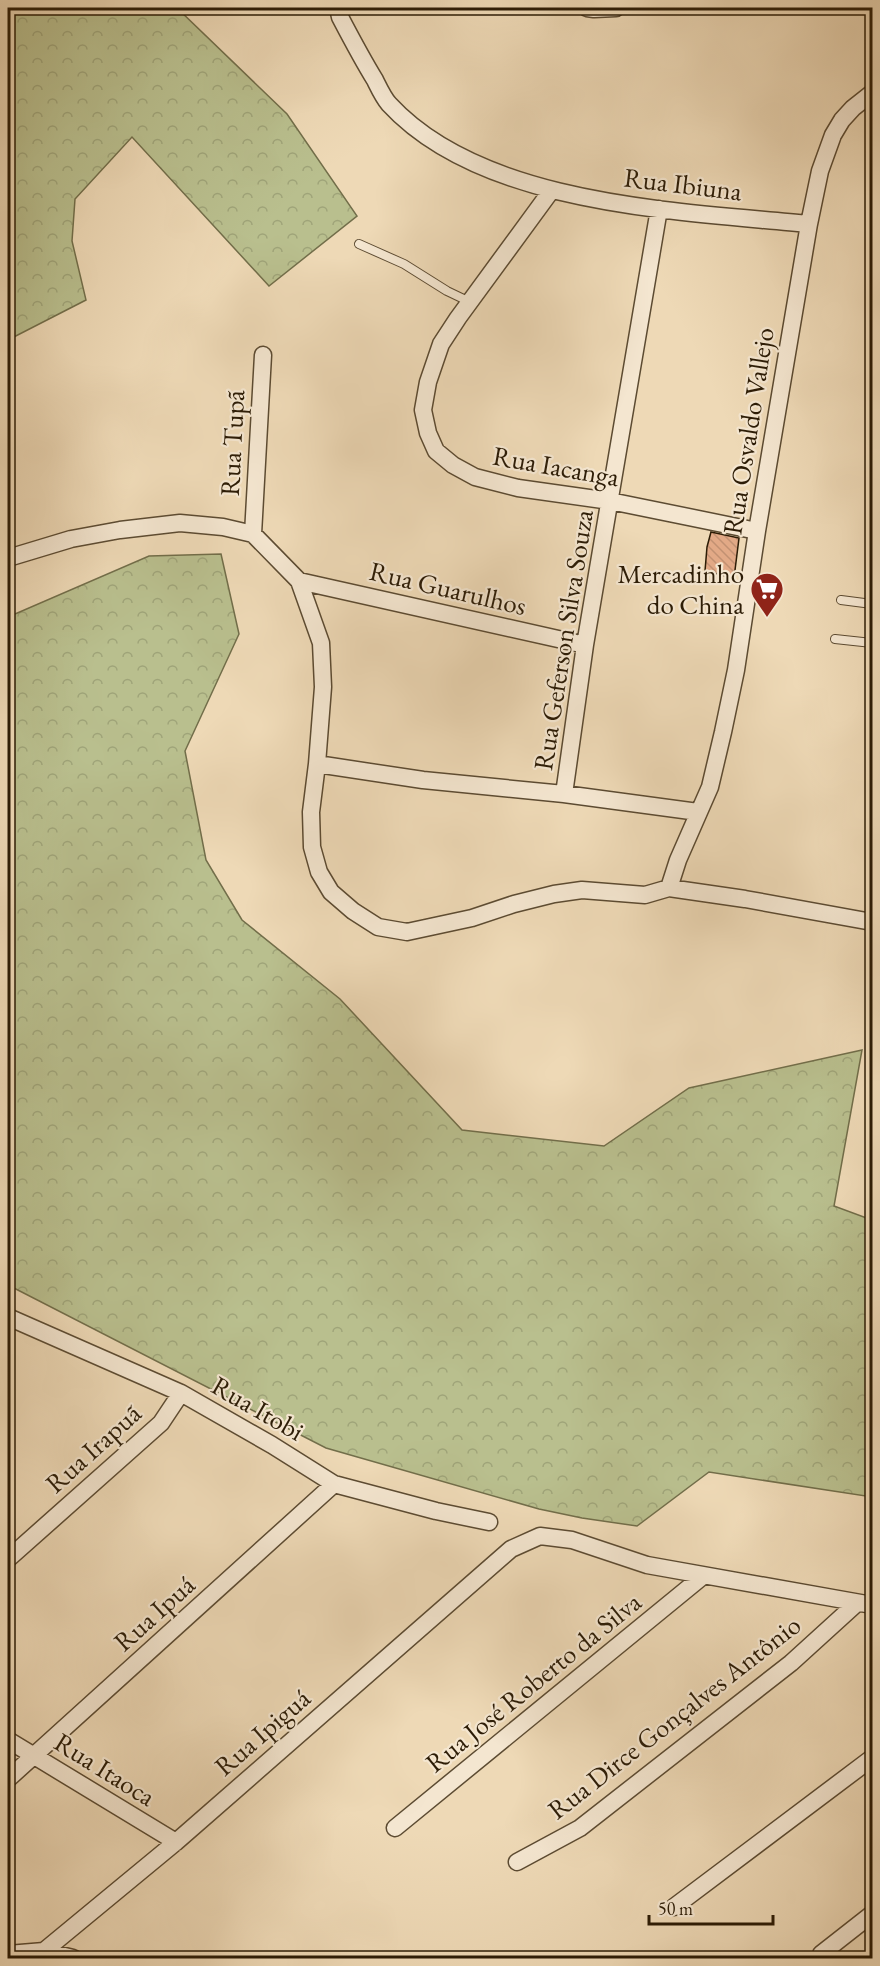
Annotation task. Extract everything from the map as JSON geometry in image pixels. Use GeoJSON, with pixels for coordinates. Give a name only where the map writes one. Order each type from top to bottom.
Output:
{"type":"FeatureCollection","features":[{"type":"Feature","properties":{"kind":"street","name":"Rua Ibiuna"},"geometry":{"type":"LineString","coordinates":[[338,8],[340,16],[387,102],[415,128],[455,154],[496,172],[551,191],[659,209],[809,224]]}},
{"type":"Feature","properties":{"kind":"street"},"geometry":{"type":"LineString","coordinates":[[587,8],[616,8]]}},
{"type":"Feature","properties":{"kind":"street","name":"Rua Osvaldo Vallejo"},"geometry":{"type":"LineString","coordinates":[[669,888],[678,860],[710,787],[723,732],[736,670],[757,531],[820,171],[833,135],[842,120],[853,108],[873,93]]}},
{"type":"Feature","properties":{"kind":"street","name":"Rua Iacanga"},"geometry":{"type":"LineString","coordinates":[[551,191],[441,344],[428,382],[423,410],[428,433],[436,451],[453,465],[476,477],[518,488],[610,501],[757,531]]}},
{"type":"Feature","properties":{"kind":"street","name":"Rua Geferson Silva Souza"},"geometry":{"type":"LineString","coordinates":[[564,794],[585,645],[659,209]]}},
{"type":"Feature","properties":{"kind":"street","name":"Rua Tupã"},"geometry":{"type":"LineString","coordinates":[[253,534],[263,354]]}},
{"type":"Feature","properties":{"kind":"street"},"geometry":{"type":"LineString","coordinates":[[8,558],[71,539],[180,523],[223,527],[253,534],[299,581],[321,643],[323,687],[311,812],[312,847],[319,872],[332,892],[352,911],[378,927],[407,932],[472,918],[554,894],[582,890],[645,895],[669,888],[745,898],[873,922]]}},
{"type":"Feature","properties":{"kind":"street","name":"Rua Guarulhos"},"geometry":{"type":"LineString","coordinates":[[299,581],[585,645]]}},
{"type":"Feature","properties":{"kind":"street"},"geometry":{"type":"LineString","coordinates":[[317,764],[423,780],[564,794],[698,812]]}},
{"type":"Feature","properties":{"kind":"street","name":"Rua Itobi"},"geometry":{"type":"LineString","coordinates":[[8,1317],[181,1393],[272,1445],[334,1484],[436,1511],[489,1522]]}},
{"type":"Feature","properties":{"kind":"street","name":"Rua Irapuã"},"geometry":{"type":"LineString","coordinates":[[8,1559],[161,1423],[181,1393]]}},
{"type":"Feature","properties":{"kind":"street","name":"Rua Ipuá"},"geometry":{"type":"LineString","coordinates":[[8,1779],[334,1484]]}},
{"type":"Feature","properties":{"kind":"street","name":"Rua Ipiguá"},"geometry":{"type":"LineString","coordinates":[[44,1951],[176,1842],[511,1549],[540,1536],[572,1540],[647,1566],[865,1604]]}},
{"type":"Feature","properties":{"kind":"street","name":"Rua José Roberto da Silva"},"geometry":{"type":"LineString","coordinates":[[395,1828],[703,1576]]}},
{"type":"Feature","properties":{"kind":"street","name":"Rua Dirce Gonçalves Antônio"},"geometry":{"type":"LineString","coordinates":[[517,1862],[580,1828],[865,1604]]}},
{"type":"Feature","properties":{"kind":"street","name":"Rua Itaoca"},"geometry":{"type":"LineString","coordinates":[[8,1740],[176,1842]]}},
{"type":"Feature","properties":{"kind":"street"},"geometry":{"type":"LineString","coordinates":[[674,1907],[873,1758]]}},
{"type":"Feature","properties":{"kind":"street"},"geometry":{"type":"LineString","coordinates":[[821,1954],[873,1914]]}},
{"type":"Feature","properties":{"kind":"street"},"geometry":{"type":"LineString","coordinates":[[8,1954],[44,1951],[73,1959]]}},
{"type":"Feature","properties":{"kind":"lane"},"geometry":{"type":"LineString","coordinates":[[359,244],[404,264],[447,291],[470,302]]}},
{"type":"Feature","properties":{"kind":"lane"},"geometry":{"type":"LineString","coordinates":[[841,600],[873,604]]}},
{"type":"Feature","properties":{"kind":"lane"},"geometry":{"type":"LineString","coordinates":[[835,639],[873,643]]}},
{"type":"Feature","properties":{"kind":"green space"},"geometry":{"type":"Polygon","coordinates":[[[8,8],[177,8],[287,114],[357,216],[269,286],[132,137],[75,199],[72,241],[86,300],[8,340],[8,8]]]}},
{"type":"Feature","properties":{"kind":"green space"},"geometry":{"type":"Polygon","coordinates":[[[221,554],[239,634],[185,751],[206,860],[242,920],[340,999],[462,1130],[604,1146],[689,1088],[862,1050],[834,1206],[872,1220],[872,1497],[709,1472],[637,1526],[539,1509],[326,1448],[8,1285],[8,617],[149,556],[221,554]]]}},
{"type":"Feature","properties":{"kind":"building"},"geometry":{"type":"Polygon","coordinates":[[[711,532],[739,538],[734,578],[705,571],[711,532]]]}},
{"type":"Feature","properties":{"kind":"place","name":"Mercadinho do China"},"geometry":{"type":"Point","coordinates":[767,618]}}]}
